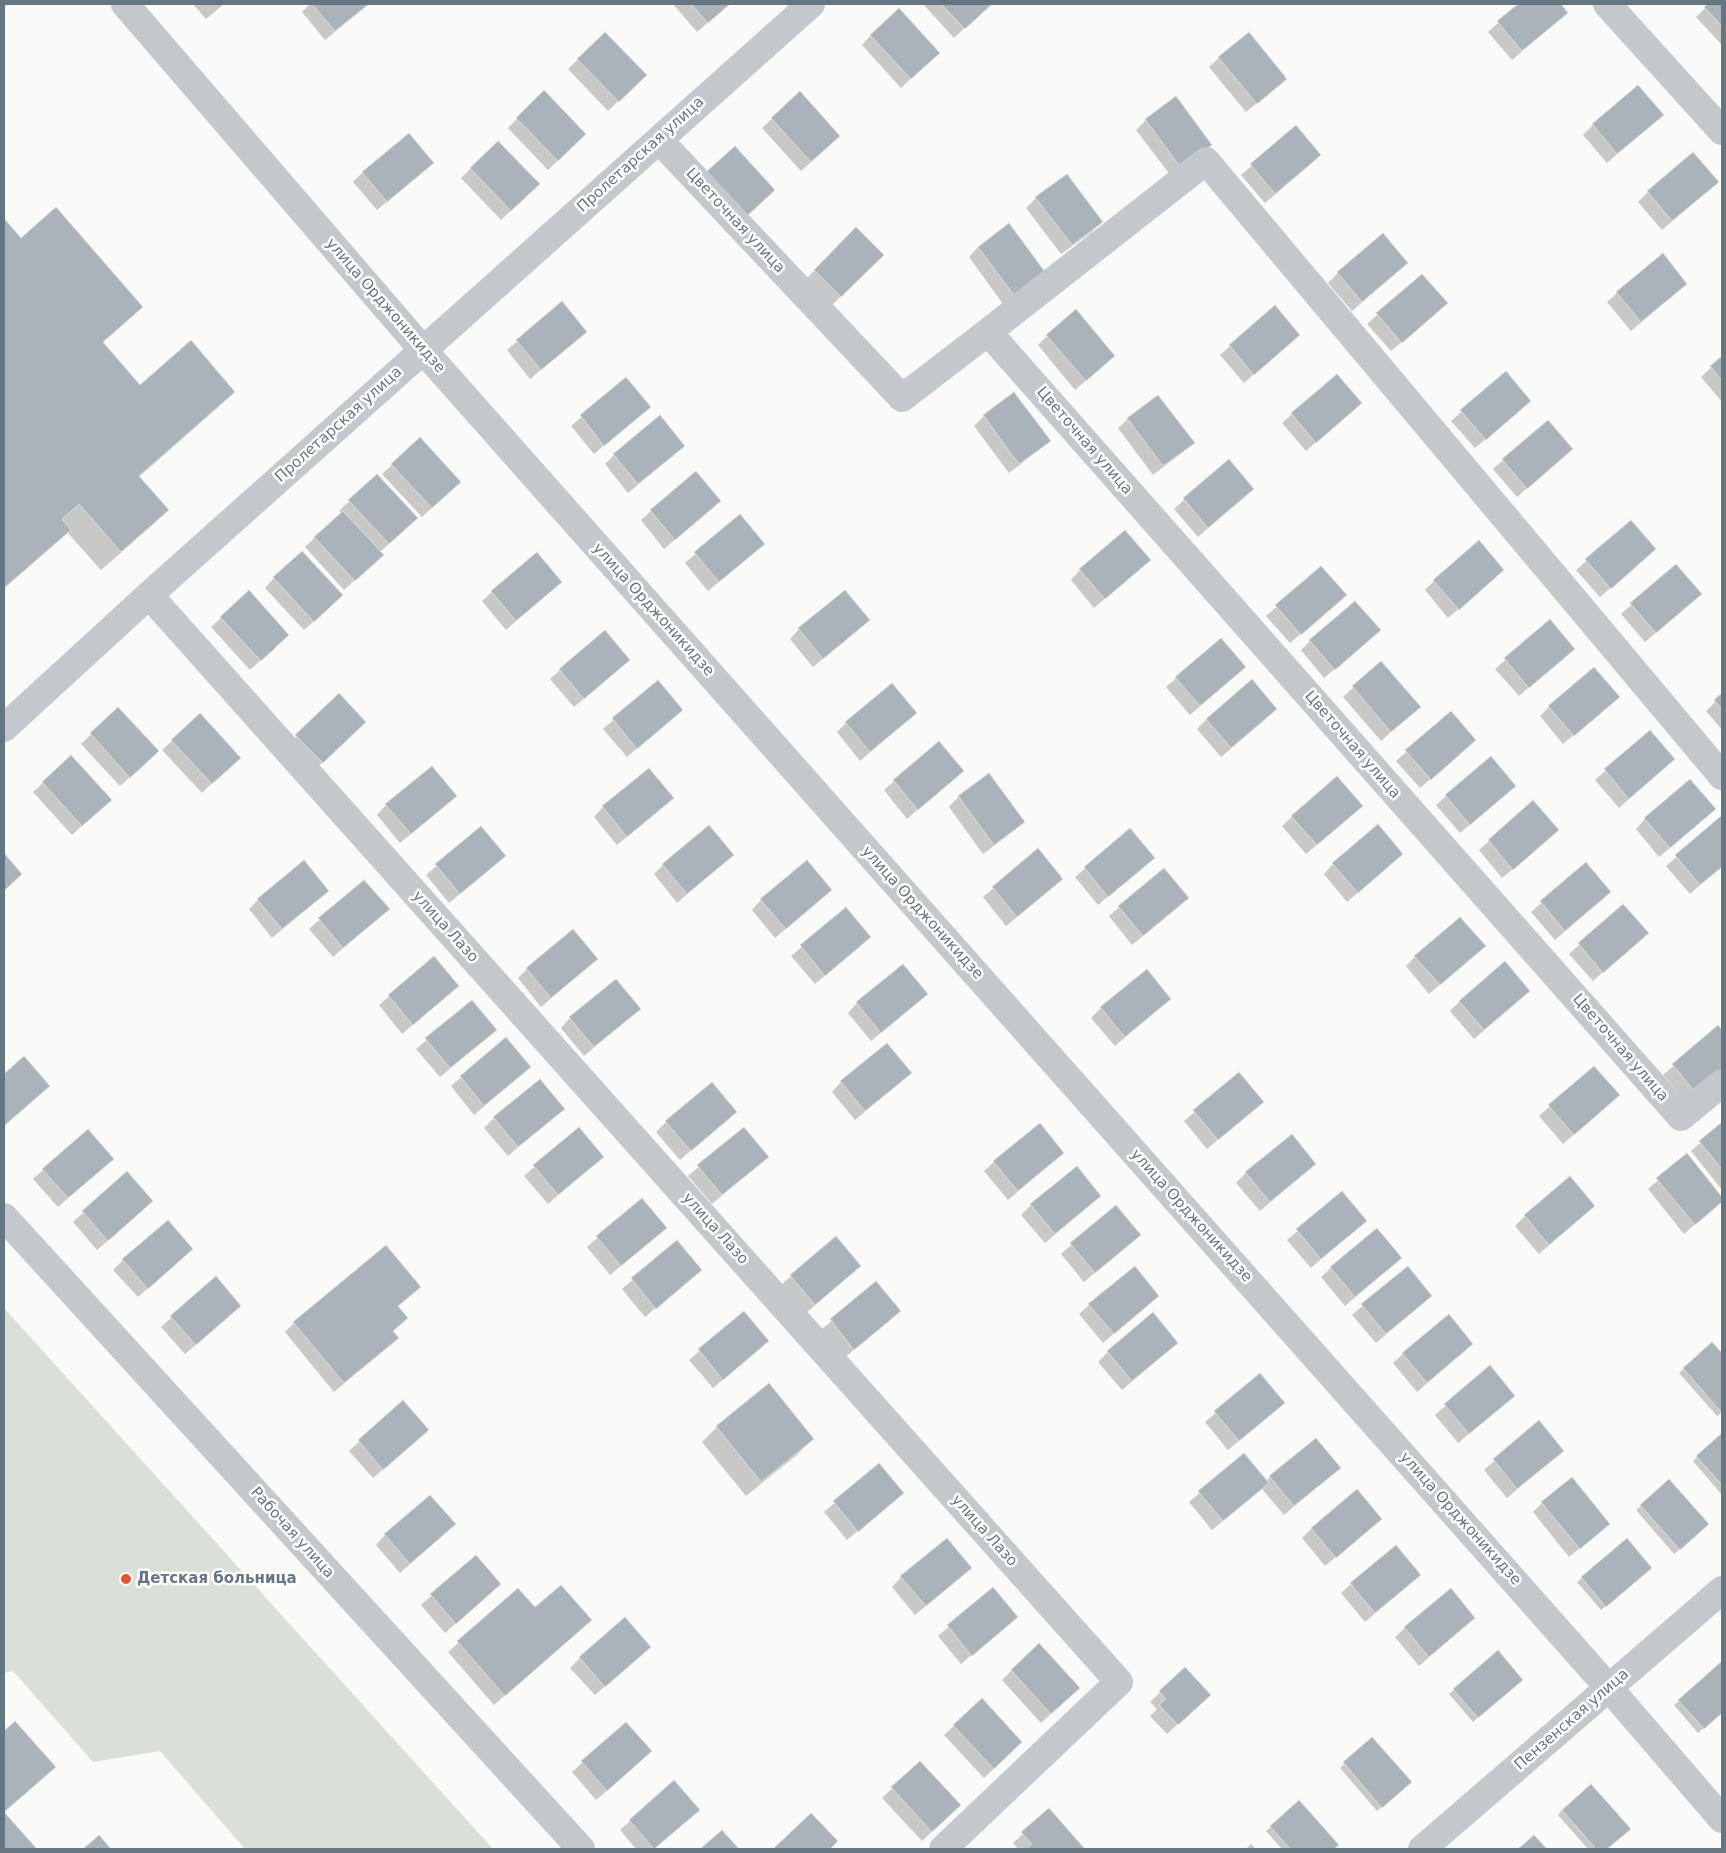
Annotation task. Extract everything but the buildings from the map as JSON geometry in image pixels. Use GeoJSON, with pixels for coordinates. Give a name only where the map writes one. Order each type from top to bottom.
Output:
{"type":"FeatureCollection","features":[{"type":"Feature","properties":{"kind":"street","name":"улица Орджоникидзе"},"geometry":{"type":"LineString","coordinates":[[125,4],[423,350],[1610,1688],[1722,1819]]}},
{"type":"Feature","properties":{"kind":"street","name":"Пролетарская улица"},"geometry":{"type":"LineString","coordinates":[[4,728],[149,595],[811,4]]}},
{"type":"Feature","properties":{"kind":"street"},"geometry":{"type":"LineString","coordinates":[[1607,4],[1722,131]]}},
{"type":"Feature","properties":{"kind":"street","name":"Цветочная улица"},"geometry":{"type":"LineString","coordinates":[[659,140],[902,398],[1206,161],[1722,776]]}},
{"type":"Feature","properties":{"kind":"street","name":"Цветочная улица"},"geometry":{"type":"LineString","coordinates":[[988,332],[1681,1117],[1722,1083]]}},
{"type":"Feature","properties":{"kind":"street","name":"улица Лазо"},"geometry":{"type":"LineString","coordinates":[[149,595],[1119,1682],[943,1849]]}},
{"type":"Feature","properties":{"kind":"street","name":"Рабочая улица"},"geometry":{"type":"LineString","coordinates":[[4,1217],[581,1849]]}},
{"type":"Feature","properties":{"kind":"street","name":"Пензенская улица"},"geometry":{"type":"LineString","coordinates":[[1422,1849],[1722,1590]]}},
{"type":"Feature","properties":{"kind":"shaded area","name":"Детская больница"},"geometry":{"type":"Polygon","coordinates":[[[4,1308],[493,1849],[245,1849],[160,1751],[93,1762],[13,1671],[4,1673],[4,1308]]]}},
{"type":"Feature","properties":{"kind":"place","name":"Детская больница"},"geometry":{"type":"Point","coordinates":[126,1579]}}]}
